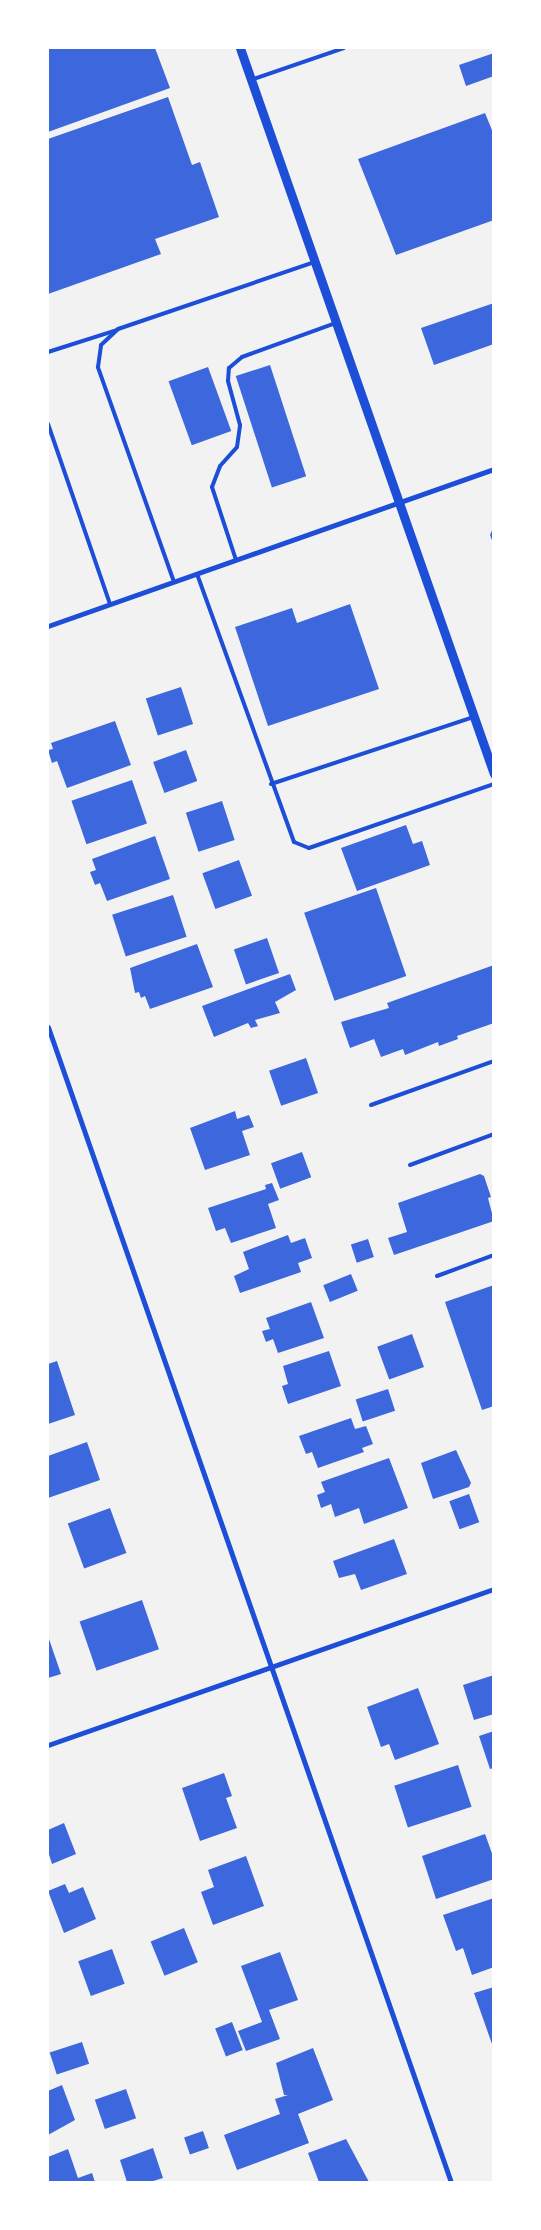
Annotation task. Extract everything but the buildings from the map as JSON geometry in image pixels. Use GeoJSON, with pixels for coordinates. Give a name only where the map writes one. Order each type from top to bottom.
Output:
{"type":"FeatureCollection","features":[{"type":"Feature","properties":{"kind":"street"},"geometry":{"type":"LineString","coordinates":[[240,48],[494,774]]}},
{"type":"Feature","properties":{"kind":"street"},"geometry":{"type":"LineString","coordinates":[[48,626],[494,469]]}},
{"type":"Feature","properties":{"kind":"street"},"geometry":{"type":"LineString","coordinates":[[48,1028],[451,2182]]}},
{"type":"Feature","properties":{"kind":"street"},"geometry":{"type":"LineString","coordinates":[[48,1745],[494,1589]]}},
{"type":"Feature","properties":{"kind":"lane"},"geometry":{"type":"LineString","coordinates":[[251,80],[344,48]]}},
{"type":"Feature","properties":{"kind":"lane"},"geometry":{"type":"LineString","coordinates":[[48,352],[315,262]]}},
{"type":"Feature","properties":{"kind":"lane"},"geometry":{"type":"LineString","coordinates":[[236,560],[212,487],[220,466],[237,447],[240,426],[228,381],[229,368],[242,357],[336,323]]}},
{"type":"Feature","properties":{"kind":"lane"},"geometry":{"type":"LineString","coordinates":[[118,329],[101,345],[98,367],[174,582]]}},
{"type":"Feature","properties":{"kind":"lane"},"geometry":{"type":"LineString","coordinates":[[48,424],[110,604]]}},
{"type":"Feature","properties":{"kind":"lane"},"geometry":{"type":"LineString","coordinates":[[197,574],[291,840],[309,848],[494,784]]}},
{"type":"Feature","properties":{"kind":"lane"},"geometry":{"type":"LineString","coordinates":[[271,784],[473,716]]}},
{"type":"Feature","properties":{"kind":"lane"},"geometry":{"type":"LineString","coordinates":[[371,1105],[494,1061]]}},
{"type":"Feature","properties":{"kind":"lane"},"geometry":{"type":"LineString","coordinates":[[410,1165],[494,1134]]}},
{"type":"Feature","properties":{"kind":"lane"},"geometry":{"type":"LineString","coordinates":[[437,1276],[494,1256]]}}]}
